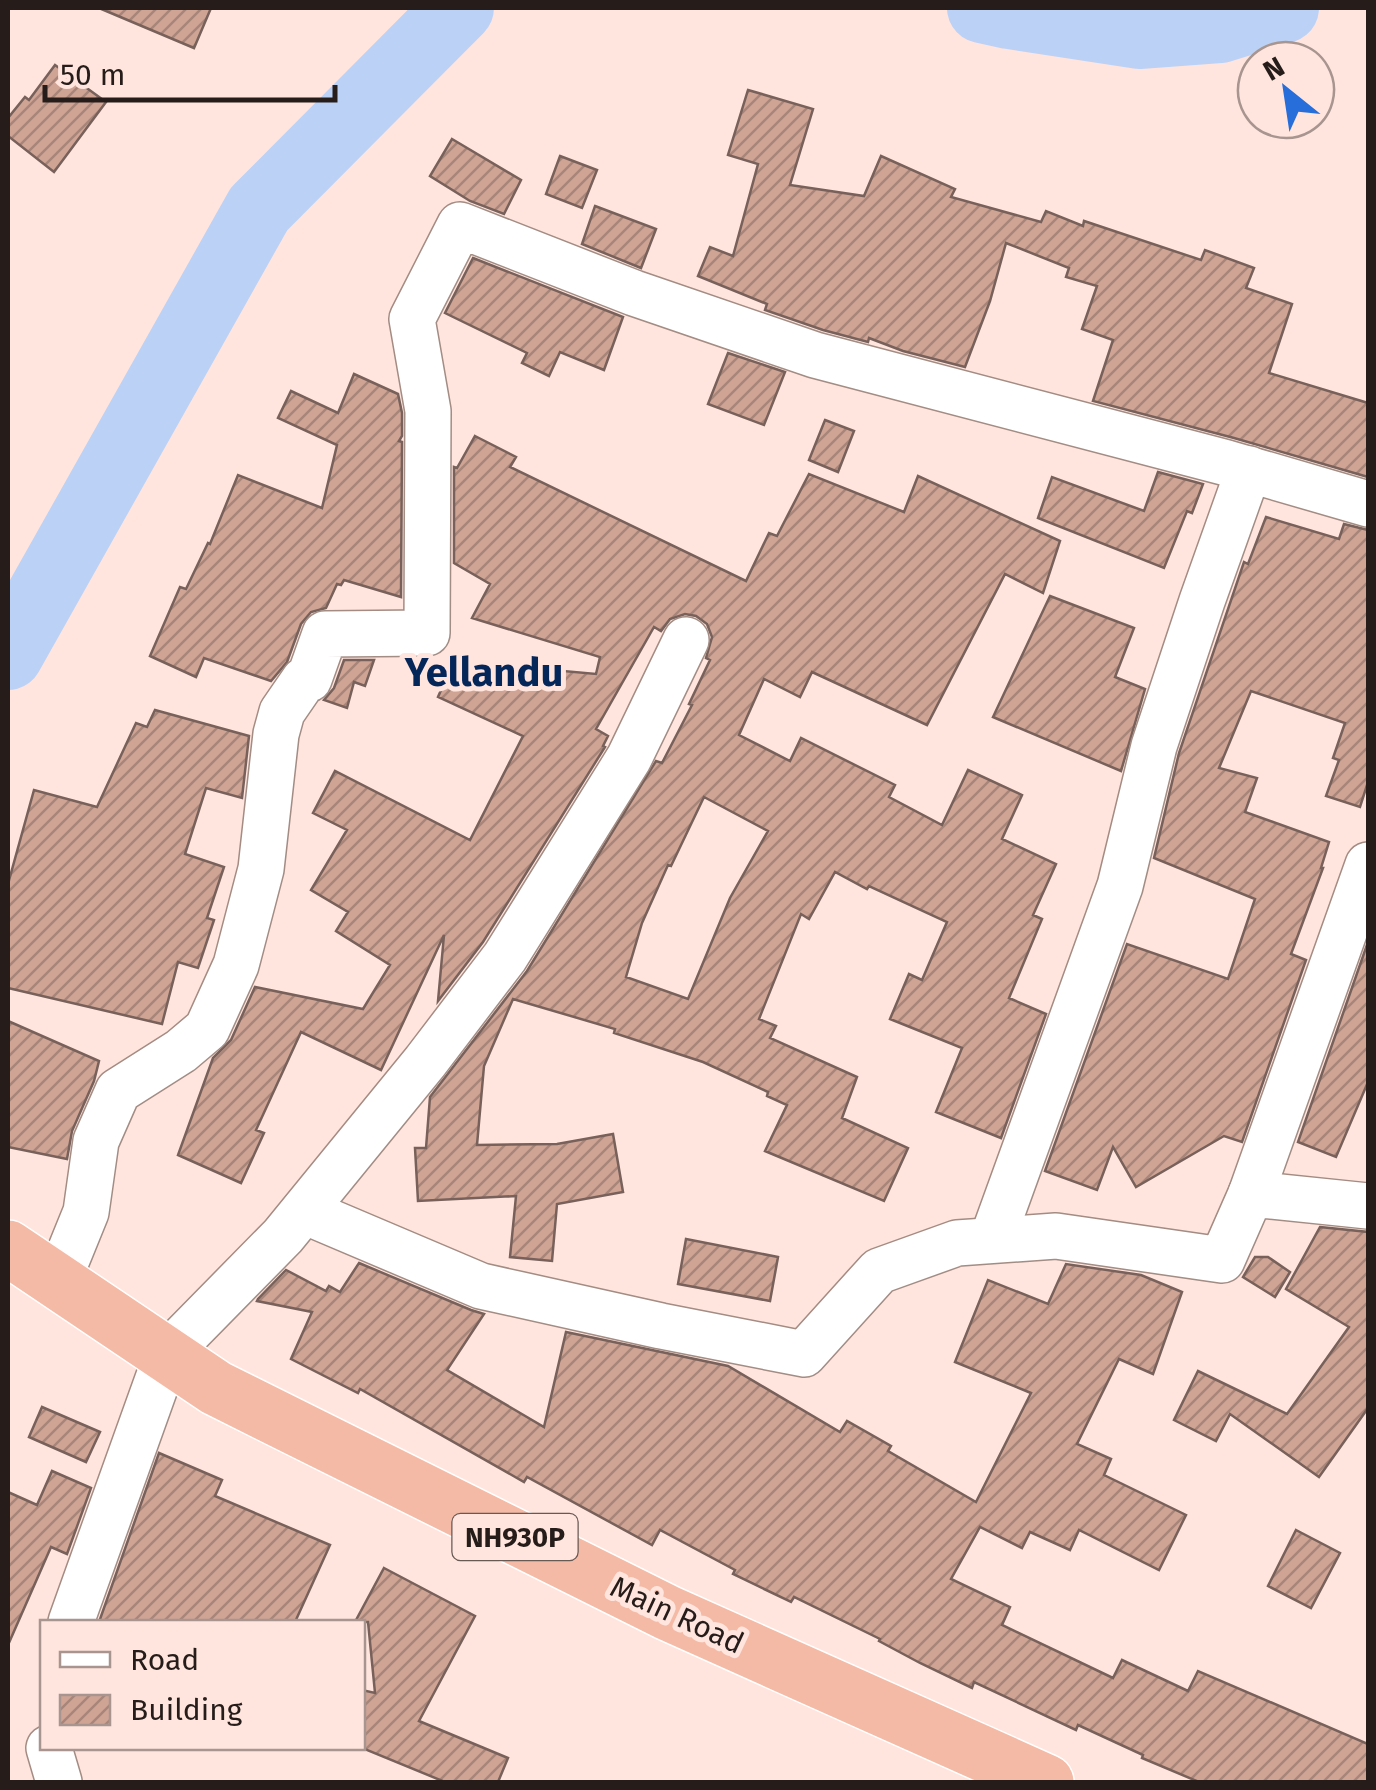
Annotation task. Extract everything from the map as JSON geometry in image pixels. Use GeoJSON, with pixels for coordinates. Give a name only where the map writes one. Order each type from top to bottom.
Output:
{"type":"FeatureCollection","features":[{"type":"Feature","properties":{"kind":"highway","name":"Main Road"},"geometry":{"type":"LineString","coordinates":[[8,1248],[216,1388],[651,1604],[1046,1782]]}},
{"type":"Feature","properties":{"kind":"street"},"geometry":{"type":"LineString","coordinates":[[58,1281],[86,1212],[96,1141],[118,1091],[207,1029],[236,965],[261,869],[268,790],[282,712],[304,680],[309,679],[326,634],[427,634],[428,411],[412,318],[460,225],[634,293],[815,355],[1250,469],[1368,504]]}},
{"type":"Feature","properties":{"kind":"street"},"geometry":{"type":"LineString","coordinates":[[992,1240],[1120,886],[1154,746],[1250,469]]}},
{"type":"Feature","properties":{"kind":"street"},"geometry":{"type":"LineString","coordinates":[[72,1620],[166,1354],[283,1236],[426,1062],[505,957],[629,758],[686,640]]}},
{"type":"Feature","properties":{"kind":"street"},"geometry":{"type":"LineString","coordinates":[[304,1211],[480,1286],[804,1354],[879,1271],[957,1242],[1056,1236],[1222,1260],[1251,1194],[1368,865]]}},
{"type":"Feature","properties":{"kind":"street"},"geometry":{"type":"LineString","coordinates":[[1251,1194],[1368,1206]]}},
{"type":"Feature","properties":{"kind":"street"},"geometry":{"type":"LineString","coordinates":[[50,1750],[59,1782]]}},
{"type":"Feature","properties":{"kind":"building"},"geometry":{"type":"Polygon","coordinates":[[[99,8],[211,8],[194,48],[99,8]]]}},
{"type":"Feature","properties":{"kind":"building"},"geometry":{"type":"Polygon","coordinates":[[[55,65],[106,102],[54,172],[8,136],[8,118],[25,97],[29,100],[55,65]]]}},
{"type":"Feature","properties":{"kind":"building"},"geometry":{"type":"Polygon","coordinates":[[[748,90],[813,109],[790,185],[864,196],[881,156],[955,189],[951,197],[1041,222],[1046,211],[1083,226],[1084,221],[1201,260],[1205,250],[1254,268],[1246,288],[1292,304],[1269,373],[1368,403],[1368,477],[1093,401],[1113,340],[1082,329],[1097,286],[1066,277],[1069,268],[1006,243],[990,301],[965,367],[869,338],[868,342],[823,330],[765,310],[767,304],[698,276],[710,247],[733,256],[758,164],[728,155],[748,90]]]}},
{"type":"Feature","properties":{"kind":"building"},"geometry":{"type":"Polygon","coordinates":[[[452,139],[521,180],[504,214],[470,201],[430,176],[452,139]]]}},
{"type":"Feature","properties":{"kind":"building"},"geometry":{"type":"Polygon","coordinates":[[[560,156],[597,170],[582,208],[546,194],[560,156]]]}},
{"type":"Feature","properties":{"kind":"building"},"geometry":{"type":"Polygon","coordinates":[[[595,206],[656,229],[641,268],[582,244],[595,206]]]}},
{"type":"Feature","properties":{"kind":"building"},"geometry":{"type":"Polygon","coordinates":[[[473,258],[623,317],[604,370],[560,352],[549,376],[522,363],[527,353],[445,313],[473,258]]]}},
{"type":"Feature","properties":{"kind":"building"},"geometry":{"type":"Polygon","coordinates":[[[728,353],[785,372],[764,425],[708,404],[728,353]]]}},
{"type":"Feature","properties":{"kind":"building"},"geometry":{"type":"Polygon","coordinates":[[[354,374],[398,394],[402,413],[401,597],[344,580],[337,584],[326,608],[311,612],[301,624],[287,662],[271,681],[204,658],[196,677],[150,656],[180,587],[186,589],[210,544],[238,475],[322,508],[337,445],[278,418],[291,391],[338,413],[354,374]]]}},
{"type":"Feature","properties":{"kind":"building"},"geometry":{"type":"Polygon","coordinates":[[[825,420],[854,431],[838,472],[809,460],[825,420]]]}},
{"type":"Feature","properties":{"kind":"building"},"geometry":{"type":"Polygon","coordinates":[[[475,436],[516,457],[510,467],[746,581],[769,533],[777,536],[809,474],[904,512],[918,476],[1060,541],[1043,593],[1005,574],[927,725],[812,672],[800,697],[764,679],[739,735],[790,761],[801,738],[895,785],[889,797],[942,825],[968,770],[1022,795],[1002,839],[1056,864],[1033,915],[1042,919],[1009,998],[1046,1014],[1001,1138],[936,1112],[962,1048],[890,1019],[909,974],[922,980],[947,922],[835,872],[809,919],[801,914],[759,1019],[776,1026],[770,1038],[857,1077],[842,1118],[908,1148],[884,1201],[765,1151],[787,1105],[767,1096],[768,1092],[703,1062],[614,1033],[615,1029],[513,999],[484,1066],[477,1145],[557,1144],[613,1134],[623,1192],[557,1204],[552,1261],[510,1257],[516,1196],[418,1201],[415,1148],[426,1148],[430,1097],[527,971],[656,761],[662,763],[692,705],[689,704],[710,660],[706,658],[712,637],[707,624],[685,614],[670,619],[661,631],[654,627],[596,729],[608,736],[605,747],[483,942],[438,1001],[444,935],[381,1070],[301,1032],[256,1130],[264,1133],[241,1183],[178,1155],[213,1058],[231,1040],[255,987],[363,1009],[390,965],[336,931],[348,912],[311,890],[347,830],[313,813],[335,771],[470,840],[523,736],[438,697],[454,661],[596,674],[600,657],[472,618],[490,584],[454,563],[454,467],[457,468],[475,436]],[[704,797],[642,923],[626,977],[688,999],[730,898],[768,831],[704,797]]]}},
{"type":"Feature","properties":{"kind":"building"},"geometry":{"type":"Polygon","coordinates":[[[1158,472],[1203,484],[1192,513],[1187,511],[1164,568],[1038,518],[1052,477],[1144,511],[1158,472]]]}},
{"type":"Feature","properties":{"kind":"building"},"geometry":{"type":"Polygon","coordinates":[[[1266,517],[1339,539],[1344,524],[1368,530],[1368,782],[1360,807],[1326,796],[1339,760],[1333,758],[1345,723],[1251,691],[1219,768],[1257,778],[1245,812],[1329,842],[1291,954],[1306,960],[1242,1142],[1224,1136],[1136,1187],[1113,1147],[1097,1190],[1045,1171],[1127,944],[1228,979],[1255,899],[1154,858],[1179,753],[1244,562],[1248,564],[1266,517]]]}},
{"type":"Feature","properties":{"kind":"building"},"geometry":{"type":"Polygon","coordinates":[[[1050,596],[1134,628],[1115,677],[1145,689],[1121,771],[993,717],[1050,596]]]}},
{"type":"Feature","properties":{"kind":"building"},"geometry":{"type":"Polygon","coordinates":[[[344,660],[374,660],[365,686],[354,682],[347,708],[324,700],[334,688],[344,660]]]}},
{"type":"Feature","properties":{"kind":"building"},"geometry":{"type":"Polygon","coordinates":[[[155,710],[249,736],[242,798],[206,788],[185,854],[224,867],[207,918],[214,920],[198,968],[178,962],[162,1024],[8,988],[8,884],[34,790],[97,807],[136,723],[147,727],[155,710]]]}},
{"type":"Feature","properties":{"kind":"building"},"geometry":{"type":"Polygon","coordinates":[[[1368,942],[1368,1082],[1336,1157],[1298,1142],[1368,942]]]}},
{"type":"Feature","properties":{"kind":"building"},"geometry":{"type":"Polygon","coordinates":[[[8,1021],[99,1061],[72,1131],[67,1159],[8,1147],[8,1021]]]}},
{"type":"Feature","properties":{"kind":"building"},"geometry":{"type":"Polygon","coordinates":[[[1320,1227],[1368,1232],[1368,1408],[1319,1477],[1230,1414],[1216,1441],[1174,1420],[1198,1371],[1287,1414],[1349,1327],[1286,1289],[1320,1227]]]}},
{"type":"Feature","properties":{"kind":"building"},"geometry":{"type":"Polygon","coordinates":[[[686,1239],[778,1257],[770,1301],[678,1284],[686,1239]]]}},
{"type":"Feature","properties":{"kind":"building"},"geometry":{"type":"Polygon","coordinates":[[[1255,1257],[1268,1257],[1290,1272],[1275,1297],[1243,1277],[1255,1257]]]}},
{"type":"Feature","properties":{"kind":"building"},"geometry":{"type":"Polygon","coordinates":[[[359,1263],[484,1314],[447,1370],[544,1427],[566,1332],[728,1366],[840,1432],[847,1421],[891,1446],[888,1451],[976,1502],[1031,1393],[955,1362],[988,1280],[1048,1304],[1066,1264],[1141,1275],[1182,1292],[1153,1374],[1119,1359],[1077,1444],[1111,1459],[1104,1475],[1186,1515],[1159,1570],[1079,1530],[1070,1550],[1030,1532],[1022,1548],[980,1527],[951,1579],[1010,1607],[1002,1625],[1113,1678],[1122,1660],[1188,1691],[1198,1671],[1368,1744],[1368,1782],[1199,1782],[1078,1725],[1076,1730],[974,1682],[972,1688],[794,1597],[791,1602],[733,1574],[735,1570],[660,1530],[652,1545],[527,1477],[524,1482],[360,1389],[358,1393],[291,1359],[312,1312],[258,1299],[286,1270],[326,1291],[329,1286],[340,1292],[359,1263]]]}},
{"type":"Feature","properties":{"kind":"building"},"geometry":{"type":"Polygon","coordinates":[[[42,1407],[100,1432],[86,1462],[29,1437],[42,1407]]]}},
{"type":"Feature","properties":{"kind":"building"},"geometry":{"type":"Polygon","coordinates":[[[159,1453],[222,1480],[215,1496],[330,1545],[296,1620],[100,1620],[159,1453]]]}},
{"type":"Feature","properties":{"kind":"building"},"geometry":{"type":"Polygon","coordinates":[[[52,1471],[91,1488],[67,1554],[51,1547],[8,1645],[8,1492],[37,1505],[52,1471]]]}},
{"type":"Feature","properties":{"kind":"building"},"geometry":{"type":"Polygon","coordinates":[[[1296,1530],[1340,1553],[1311,1608],[1268,1586],[1296,1530]]]}},
{"type":"Feature","properties":{"kind":"building"},"geometry":{"type":"Polygon","coordinates":[[[384,1568],[475,1616],[419,1721],[508,1758],[498,1782],[445,1782],[365,1749],[365,1691],[375,1693],[368,1622],[356,1620],[384,1568]]]}},
{"type":"Feature","properties":{"kind":"waterway"},"geometry":{"type":"LineString","coordinates":[[8,655],[259,209],[459,8]]}},
{"type":"Feature","properties":{"kind":"waterway"},"geometry":{"type":"LineString","coordinates":[[982,8],[1139,34],[1220,28],[1284,8]]}},
{"type":"Feature","properties":{"kind":"district","name":"Yellandu"},"geometry":{"type":"Point","coordinates":[484,673]}}]}
